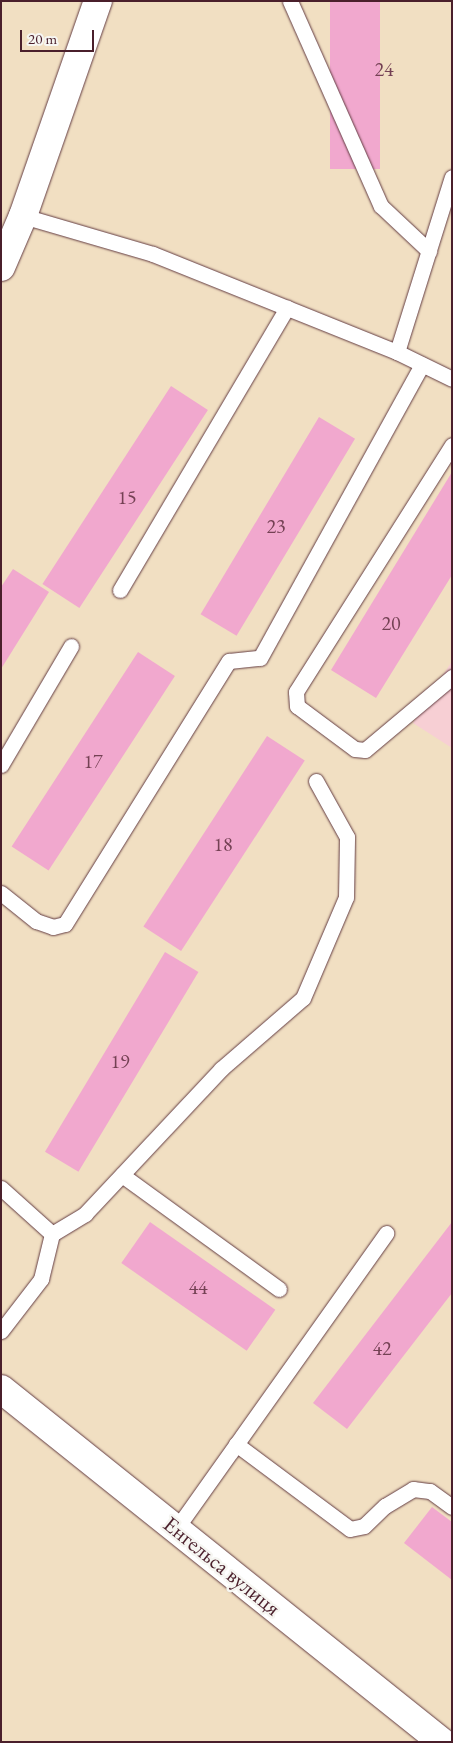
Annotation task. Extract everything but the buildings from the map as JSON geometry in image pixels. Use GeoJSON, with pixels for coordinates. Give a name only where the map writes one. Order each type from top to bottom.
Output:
{"type":"FeatureCollection","features":[{"type":"Feature","properties":{"kind":"street"},"geometry":{"type":"LineString","coordinates":[[1,267],[23,216],[98,1]]}},
{"type":"Feature","properties":{"kind":"street","name":"Енгельса вулиця"},"geometry":{"type":"LineString","coordinates":[[1,1389],[442,1742]]}},
{"type":"Feature","properties":{"kind":"lane"},"geometry":{"type":"LineString","coordinates":[[290,1],[381,206],[429,251]]}},
{"type":"Feature","properties":{"kind":"lane"},"geometry":{"type":"LineString","coordinates":[[398,352],[452,177]]}},
{"type":"Feature","properties":{"kind":"lane"},"geometry":{"type":"LineString","coordinates":[[23,216],[153,254],[398,352],[452,379]]}},
{"type":"Feature","properties":{"kind":"lane"},"geometry":{"type":"LineString","coordinates":[[120,590],[287,308]]}},
{"type":"Feature","properties":{"kind":"lane"},"geometry":{"type":"LineString","coordinates":[[1,893],[36,921],[52,927],[65,924],[229,661],[260,658],[422,364]]}},
{"type":"Feature","properties":{"kind":"lane"},"geometry":{"type":"LineString","coordinates":[[452,446],[296,692],[297,706],[356,749],[365,750],[452,677]]}},
{"type":"Feature","properties":{"kind":"lane"},"geometry":{"type":"LineString","coordinates":[[1,765],[71,646]]}},
{"type":"Feature","properties":{"kind":"lane"},"geometry":{"type":"LineString","coordinates":[[1,1331],[41,1279],[52,1234],[85,1214],[222,1069],[303,998],[346,896],[347,837],[316,781]]}},
{"type":"Feature","properties":{"kind":"lane"},"geometry":{"type":"LineString","coordinates":[[122,1175],[279,1289]]}},
{"type":"Feature","properties":{"kind":"lane"},"geometry":{"type":"LineString","coordinates":[[1,1188],[52,1234]]}},
{"type":"Feature","properties":{"kind":"lane"},"geometry":{"type":"LineString","coordinates":[[176,1529],[386,1233]]}},
{"type":"Feature","properties":{"kind":"lane"},"geometry":{"type":"LineString","coordinates":[[236,1444],[350,1529],[364,1526],[385,1506],[413,1489],[430,1491],[452,1507]]}},
{"type":"Feature","properties":{"kind":"shaded area"},"geometry":{"type":"Polygon","coordinates":[[[452,661],[452,748],[413,723],[452,661]]]}}]}
